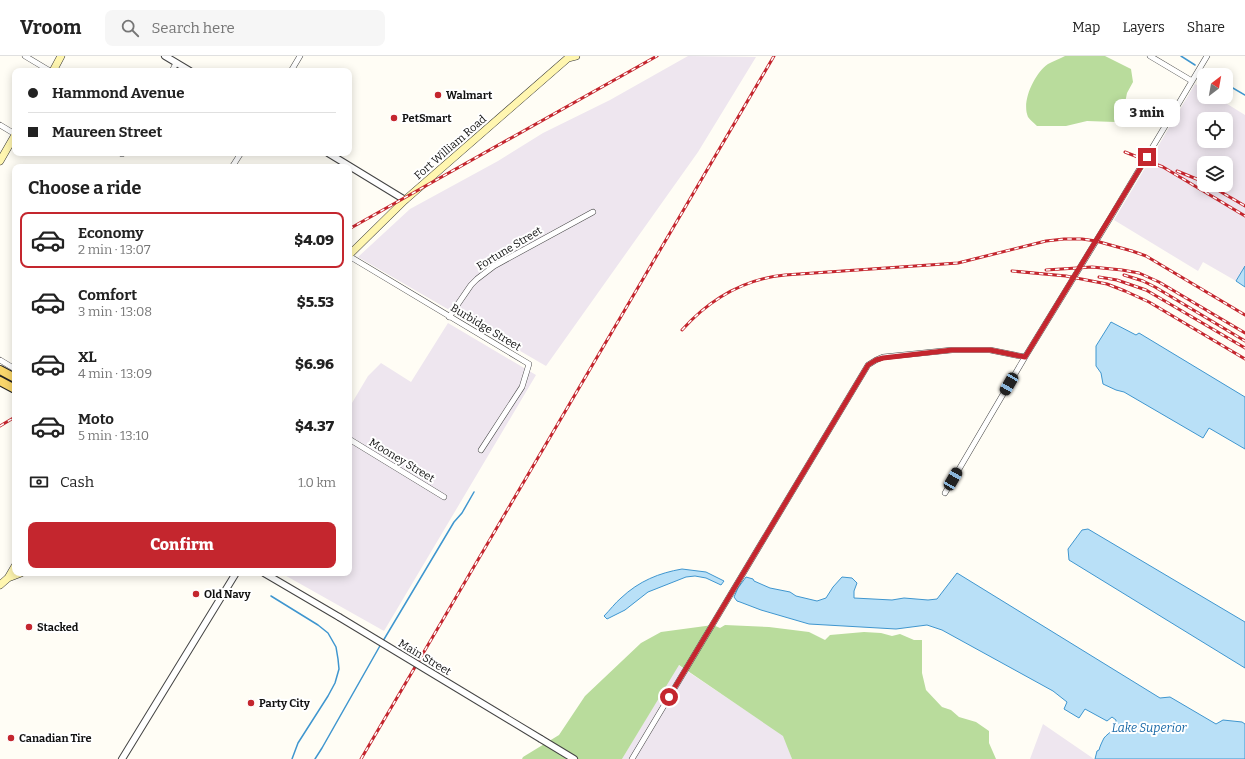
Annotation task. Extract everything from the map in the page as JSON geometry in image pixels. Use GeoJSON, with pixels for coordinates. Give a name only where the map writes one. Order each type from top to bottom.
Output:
{"type":"FeatureCollection","features":[{"type":"Feature","properties":{"kind":"main road","name":"Fort William Road"},"geometry":{"type":"LineString","coordinates":[[352,253],[406,200],[568,57],[576,56]]}},
{"type":"Feature","properties":{"kind":"main road"},"geometry":{"type":"LineString","coordinates":[[55,68],[62,57]]}},
{"type":"Feature","properties":{"kind":"main road"},"geometry":{"type":"LineString","coordinates":[[0,161],[12,139]]}},
{"type":"Feature","properties":{"kind":"main road"},"geometry":{"type":"LineString","coordinates":[[0,370],[12,376]]}},
{"type":"Feature","properties":{"kind":"main road"},"geometry":{"type":"LineString","coordinates":[[2,384],[12,388]]}},
{"type":"Feature","properties":{"kind":"main road"},"geometry":{"type":"LineString","coordinates":[[0,585],[8,578],[12,571]]}},
{"type":"Feature","properties":{"kind":"main road"},"geometry":{"type":"LineString","coordinates":[[8,578],[13,576]]}},
{"type":"Feature","properties":{"kind":"street"},"geometry":{"type":"LineString","coordinates":[[25,56],[45,68]]}},
{"type":"Feature","properties":{"kind":"street"},"geometry":{"type":"LineString","coordinates":[[165,56],[185,68]]}},
{"type":"Feature","properties":{"kind":"street"},"geometry":{"type":"LineString","coordinates":[[293,68],[300,56]]}},
{"type":"Feature","properties":{"kind":"street"},"geometry":{"type":"LineString","coordinates":[[1150,56],[1192,81]]}},
{"type":"Feature","properties":{"kind":"street"},"geometry":{"type":"LineString","coordinates":[[945,493],[1025,357],[1207,56]]}},
{"type":"Feature","properties":{"kind":"street"},"geometry":{"type":"LineString","coordinates":[[174,68],[176,63]]}},
{"type":"Feature","properties":{"kind":"street"},"geometry":{"type":"LineString","coordinates":[[0,125],[12,132]]}},
{"type":"Feature","properties":{"kind":"street"},"geometry":{"type":"LineString","coordinates":[[333,156],[346,164]]}},
{"type":"Feature","properties":{"kind":"street"},"geometry":{"type":"LineString","coordinates":[[352,167],[406,200]]}},
{"type":"Feature","properties":{"kind":"street","name":"Fortune Street"},"geometry":{"type":"LineString","coordinates":[[449,317],[476,279],[504,260],[593,212]]}},
{"type":"Feature","properties":{"kind":"street","name":"Burbidge Street"},"geometry":{"type":"LineString","coordinates":[[352,258],[529,364],[522,387],[481,450]]}},
{"type":"Feature","properties":{"kind":"street"},"geometry":{"type":"LineString","coordinates":[[632,759],[868,365],[883,358],[952,350],[990,350],[1025,357]]}},
{"type":"Feature","properties":{"kind":"street"},"geometry":{"type":"LineString","coordinates":[[0,360],[12,367]]}},
{"type":"Feature","properties":{"kind":"street","name":"Mooney Street"},"geometry":{"type":"LineString","coordinates":[[352,442],[444,497]]}},
{"type":"Feature","properties":{"kind":"street"},"geometry":{"type":"LineString","coordinates":[[122,759],[234,576]]}},
{"type":"Feature","properties":{"kind":"street","name":"Main Street"},"geometry":{"type":"LineString","coordinates":[[269,576],[574,759]]}},
{"type":"Feature","properties":{"kind":"shaded area"},"geometry":{"type":"Polygon","coordinates":[[[688,56],[756,57],[698,152],[546,366],[358,257],[410,209],[498,161],[543,133],[610,100],[688,56]]]}},
{"type":"Feature","properties":{"kind":"shaded area"},"geometry":{"type":"Polygon","coordinates":[[[1195,84],[1197,85],[1197,104],[1227,104],[1245,115],[1245,266],[1236,281],[1203,262],[1198,271],[1114,220],[1195,84]]]}},
{"type":"Feature","properties":{"kind":"shaded area"},"geometry":{"type":"Polygon","coordinates":[[[448,323],[536,375],[384,631],[286,576],[352,576],[352,403],[368,376],[381,363],[411,382],[448,323]]]}},
{"type":"Feature","properties":{"kind":"shaded area"},"geometry":{"type":"Polygon","coordinates":[[[678,665],[784,736],[792,759],[622,759],[678,665]]]}},
{"type":"Feature","properties":{"kind":"shaded area"},"geometry":{"type":"Polygon","coordinates":[[[1043,724],[1094,759],[1030,759],[1043,724]]]}},
{"type":"Feature","properties":{"kind":"green space"},"geometry":{"type":"Polygon","coordinates":[[[1065,56],[1105,56],[1131,69],[1133,82],[1127,93],[1123,113],[1120,119],[1115,122],[1087,121],[1066,126],[1037,126],[1028,117],[1026,103],[1030,88],[1038,74],[1048,64],[1065,56]]]}},
{"type":"Feature","properties":{"kind":"green space"},"geometry":{"type":"Polygon","coordinates":[[[713,625],[720,628],[725,625],[769,627],[809,632],[825,640],[830,635],[864,632],[881,633],[892,636],[900,634],[914,640],[922,640],[922,673],[926,690],[942,707],[951,710],[959,717],[976,722],[989,731],[989,743],[996,759],[792,759],[783,736],[679,665],[622,759],[522,759],[559,735],[585,696],[641,643],[661,632],[713,625]]]}},
{"type":"Feature","properties":{"kind":"water"},"geometry":{"type":"Polygon","coordinates":[[[1245,266],[1245,287],[1236,281],[1245,266]]]}},
{"type":"Feature","properties":{"kind":"water"},"geometry":{"type":"Polygon","coordinates":[[[1111,322],[1136,335],[1139,333],[1245,397],[1245,449],[1209,428],[1203,438],[1124,392],[1103,384],[1101,373],[1096,366],[1096,346],[1111,322]]]}},
{"type":"Feature","properties":{"kind":"water"},"geometry":{"type":"Polygon","coordinates":[[[1088,529],[1245,622],[1245,668],[1069,560],[1068,549],[1082,530],[1088,529]]]}},
{"type":"Feature","properties":{"kind":"water"},"geometry":{"type":"Polygon","coordinates":[[[682,569],[706,572],[724,581],[721,585],[706,578],[695,576],[686,577],[648,592],[625,610],[607,619],[604,616],[621,598],[642,582],[657,575],[682,569]]]}},
{"type":"Feature","properties":{"kind":"water","name":"Lake Superior"},"geometry":{"type":"Polygon","coordinates":[[[957,573],[1160,698],[1170,697],[1216,724],[1223,720],[1242,722],[1245,724],[1245,759],[1095,759],[1097,751],[1099,750],[1104,738],[1115,726],[1116,720],[1112,717],[1107,721],[1085,709],[1079,718],[1064,709],[1067,702],[1053,691],[942,630],[927,625],[896,629],[809,624],[761,610],[737,601],[734,597],[738,588],[746,577],[770,588],[790,592],[796,596],[817,601],[826,598],[842,577],[852,578],[857,583],[854,591],[854,598],[892,600],[904,598],[928,600],[937,599],[957,573]]]}},
{"type":"Feature","properties":{"kind":"waterway"},"geometry":{"type":"LineString","coordinates":[[1181,56],[1195,65]]}},
{"type":"Feature","properties":{"kind":"waterway"},"geometry":{"type":"LineString","coordinates":[[1233,88],[1245,95]]}},
{"type":"Feature","properties":{"kind":"waterway"},"geometry":{"type":"LineString","coordinates":[[383,641],[454,522],[462,513],[474,492]]}},
{"type":"Feature","properties":{"kind":"waterway"},"geometry":{"type":"LineString","coordinates":[[271,596],[318,625],[328,633],[336,647],[338,659],[339,669],[335,683],[298,743],[292,759]]}},
{"type":"Feature","properties":{"kind":"waterway"},"geometry":{"type":"LineString","coordinates":[[315,759],[381,644]]}},
{"type":"Feature","properties":{"kind":"railway"},"geometry":{"type":"LineString","coordinates":[[352,227],[657,56]]}},
{"type":"Feature","properties":{"kind":"railway"},"geometry":{"type":"LineString","coordinates":[[361,759],[774,56]]}},
{"type":"Feature","properties":{"kind":"railway"},"geometry":{"type":"LineString","coordinates":[[1125,152],[1163,167],[1245,216]]}},
{"type":"Feature","properties":{"kind":"railway"},"geometry":{"type":"LineString","coordinates":[[1177,171],[1197,179]]}},
{"type":"Feature","properties":{"kind":"railway"},"geometry":{"type":"LineString","coordinates":[[1221,192],[1245,206]]}},
{"type":"Feature","properties":{"kind":"railway"},"geometry":{"type":"LineString","coordinates":[[682,330],[692,319],[716,300],[742,286],[770,277],[958,263],[1046,241],[1064,239],[1096,241],[1146,256],[1245,315]]}},
{"type":"Feature","properties":{"kind":"railway"},"geometry":{"type":"LineString","coordinates":[[1046,270],[1092,267],[1139,273],[1159,282],[1245,333]]}},
{"type":"Feature","properties":{"kind":"railway"},"geometry":{"type":"LineString","coordinates":[[1012,271],[1066,276],[1107,284],[1149,302],[1245,359]]}},
{"type":"Feature","properties":{"kind":"railway"},"geometry":{"type":"LineString","coordinates":[[1124,275],[1143,281],[1155,287],[1245,341]]}},
{"type":"Feature","properties":{"kind":"railway"},"geometry":{"type":"LineString","coordinates":[[1099,277],[1117,280],[1146,290],[1245,348]]}},
{"type":"Feature","properties":{"kind":"railway"},"geometry":{"type":"LineString","coordinates":[[0,426],[12,419]]}},
{"type":"Feature","properties":{"kind":"place","name":"Walmart"},"geometry":{"type":"Point","coordinates":[438,95]}},
{"type":"Feature","properties":{"kind":"place","name":"PetSmart"},"geometry":{"type":"Point","coordinates":[394,118]}},
{"type":"Feature","properties":{"kind":"place","name":"Old Navy"},"geometry":{"type":"Point","coordinates":[196,594]}},
{"type":"Feature","properties":{"kind":"place","name":"Stacked"},"geometry":{"type":"Point","coordinates":[29,627]}},
{"type":"Feature","properties":{"kind":"place","name":"Party City"},"geometry":{"type":"Point","coordinates":[251,703]}},
{"type":"Feature","properties":{"kind":"place","name":"Canadian Tire"},"geometry":{"type":"Point","coordinates":[11,738]}},
{"type":"Feature","properties":{"kind":"route"},"geometry":{"type":"LineString","coordinates":[[669,697],[868,365],[883,358],[952,350],[990,350],[1025,357],[1147,157]]}}]}
